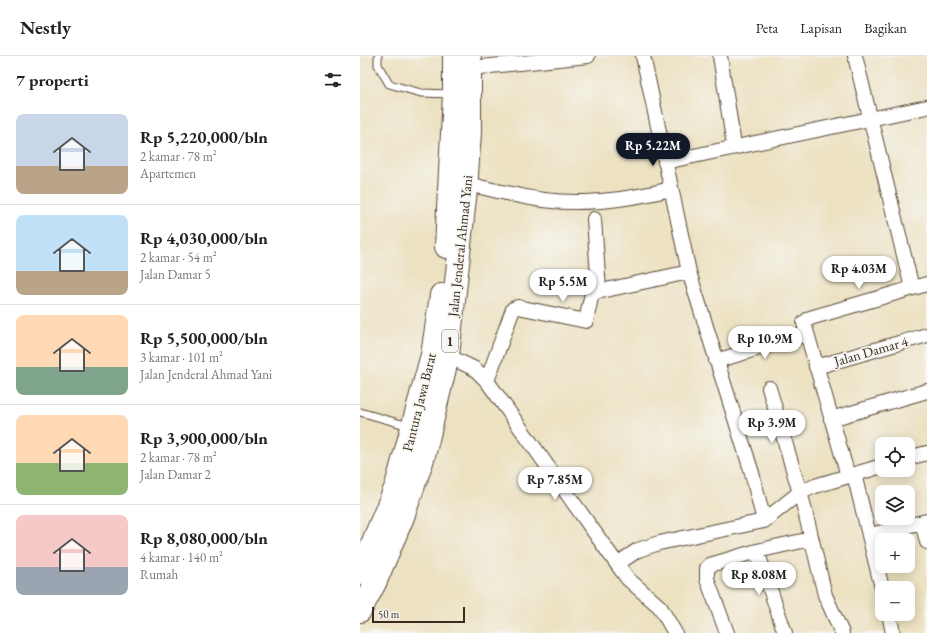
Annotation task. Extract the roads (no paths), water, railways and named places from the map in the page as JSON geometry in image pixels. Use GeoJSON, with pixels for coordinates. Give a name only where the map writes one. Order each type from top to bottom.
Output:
{"type":"FeatureCollection","features":[{"type":"Feature","properties":{"kind":"highway","name":"Pantura Jawa Barat"},"geometry":{"type":"LineString","coordinates":[[360,573],[421,430],[440,354],[442,291],[465,60]]}},
{"type":"Feature","properties":{"kind":"highway","name":"Jalan Jenderal Ahmad Yani"},"geometry":{"type":"LineString","coordinates":[[440,354],[466,184],[470,132],[462,94]]}},
{"type":"Feature","properties":{"kind":"highway","name":"1"},"geometry":{"type":"LineString","coordinates":[[360,611],[403,517],[424,456],[421,430]]}},
{"type":"Feature","properties":{"kind":"street"},"geometry":{"type":"LineString","coordinates":[[465,60],[588,56]]}},
{"type":"Feature","properties":{"kind":"street"},"geometry":{"type":"LineString","coordinates":[[643,56],[689,272],[752,473],[764,521]]}},
{"type":"Feature","properties":{"kind":"street"},"geometry":{"type":"LineString","coordinates":[[720,56],[734,146]]}},
{"type":"Feature","properties":{"kind":"street"},"geometry":{"type":"LineString","coordinates":[[855,56],[912,288]]}},
{"type":"Feature","properties":{"kind":"street"},"geometry":{"type":"LineString","coordinates":[[665,162],[734,146],[927,107]]}},
{"type":"Feature","properties":{"kind":"street"},"geometry":{"type":"LineString","coordinates":[[466,184],[551,201],[616,200],[671,189]]}},
{"type":"Feature","properties":{"kind":"street"},"geometry":{"type":"LineString","coordinates":[[594,219],[599,290]]}},
{"type":"Feature","properties":{"kind":"street"},"geometry":{"type":"LineString","coordinates":[[487,382],[513,308],[518,307],[586,321],[588,319],[591,294],[599,290],[689,272]]}},
{"type":"Feature","properties":{"kind":"street"},"geometry":{"type":"LineString","coordinates":[[880,581],[870,535],[831,419],[806,327],[810,318],[927,284]]}},
{"type":"Feature","properties":{"kind":"street"},"geometry":{"type":"LineString","coordinates":[[716,361],[806,327]]}},
{"type":"Feature","properties":{"kind":"street","name":"Jalan Damar 4"},"geometry":{"type":"LineString","coordinates":[[816,367],[927,335]]}},
{"type":"Feature","properties":{"kind":"street"},"geometry":{"type":"LineString","coordinates":[[440,354],[475,370],[487,382],[628,579],[660,607],[675,633]]}},
{"type":"Feature","properties":{"kind":"street"},"geometry":{"type":"LineString","coordinates":[[770,388],[800,493],[825,595],[842,633]]}},
{"type":"Feature","properties":{"kind":"street"},"geometry":{"type":"LineString","coordinates":[[831,419],[927,391]]}},
{"type":"Feature","properties":{"kind":"street"},"geometry":{"type":"LineString","coordinates":[[915,456],[927,452]]}},
{"type":"Feature","properties":{"kind":"street"},"geometry":{"type":"LineString","coordinates":[[617,564],[638,550],[659,543],[764,521],[800,493],[815,486],[875,468]]}},
{"type":"Feature","properties":{"kind":"street"},"geometry":{"type":"LineString","coordinates":[[870,535],[925,522],[927,542]]}},
{"type":"Feature","properties":{"kind":"street"},"geometry":{"type":"LineString","coordinates":[[727,633],[707,580],[707,568],[710,565],[757,551],[811,540]]}},
{"type":"Feature","properties":{"kind":"street"},"geometry":{"type":"LineString","coordinates":[[757,551],[785,633]]}},
{"type":"Feature","properties":{"kind":"street"},"geometry":{"type":"LineString","coordinates":[[890,621],[893,633]]}},
{"type":"Feature","properties":{"kind":"lane"},"geometry":{"type":"LineString","coordinates":[[378,56],[378,65],[390,84],[421,93],[462,94]]}},
{"type":"Feature","properties":{"kind":"lane"},"geometry":{"type":"LineString","coordinates":[[360,412],[421,430]]}}]}
